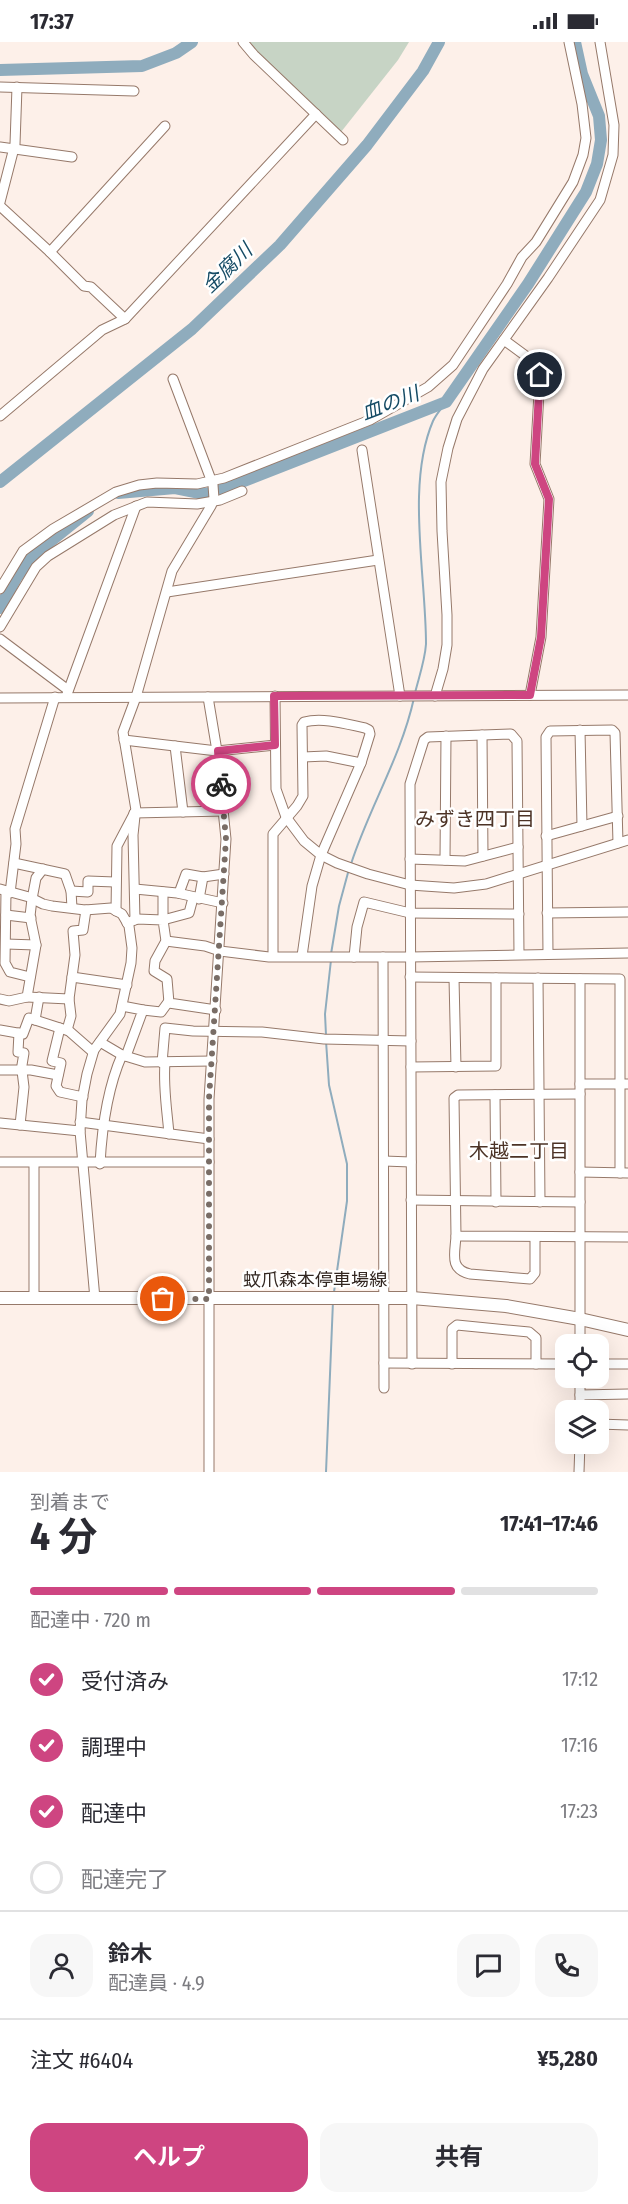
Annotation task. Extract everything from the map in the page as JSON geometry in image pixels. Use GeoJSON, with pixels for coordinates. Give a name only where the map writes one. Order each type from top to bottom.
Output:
{"type":"FeatureCollection","features":[{"type":"Feature","properties":{"kind":"main road","name":"蚊爪森本停車場線"},"geometry":{"type":"LineString","coordinates":[[0,1298],[412,1298],[506,1306],[628,1330]]}},
{"type":"Feature","properties":{"kind":"street"},"geometry":{"type":"LineString","coordinates":[[243,42],[343,140]]}},
{"type":"Feature","properties":{"kind":"street"},"geometry":{"type":"LineString","coordinates":[[0,589],[23,551],[53,529],[116,492],[139,485],[157,483],[213,483],[370,420],[428,387],[453,364],[507,284],[522,257],[536,242],[577,173],[586,138],[582,104],[569,42]]}},
{"type":"Feature","properties":{"kind":"street"},"geometry":{"type":"LineString","coordinates":[[435,696],[443,669],[447,625],[441,482],[457,419],[474,385],[600,200],[613,155],[614,125],[600,42]]}},
{"type":"Feature","properties":{"kind":"street"},"geometry":{"type":"LineString","coordinates":[[0,87],[134,92]]}},
{"type":"Feature","properties":{"kind":"street"},"geometry":{"type":"LineString","coordinates":[[17,87],[13,149],[0,204],[84,286],[91,287],[126,319]]}},
{"type":"Feature","properties":{"kind":"street"},"geometry":{"type":"LineString","coordinates":[[0,416],[102,330],[126,319],[316,114]]}},
{"type":"Feature","properties":{"kind":"street"},"geometry":{"type":"LineString","coordinates":[[50,252],[165,126]]}},
{"type":"Feature","properties":{"kind":"street"},"geometry":{"type":"LineString","coordinates":[[0,147],[72,157]]}},
{"type":"Feature","properties":{"kind":"street"},"geometry":{"type":"LineString","coordinates":[[504,340],[538,365],[540,375],[535,464],[549,499],[541,637],[530,695]]}},
{"type":"Feature","properties":{"kind":"street"},"geometry":{"type":"LineString","coordinates":[[95,1299],[80,1127],[82,1097],[93,1052],[120,1014],[130,975],[131,921],[135,889],[133,835],[136,810],[123,732],[136,697],[172,571],[214,500],[213,483],[173,378]]}},
{"type":"Feature","properties":{"kind":"street"},"geometry":{"type":"LineString","coordinates":[[362,450],[378,560],[403,696]]}},
{"type":"Feature","properties":{"kind":"street"},"geometry":{"type":"LineString","coordinates":[[0,627],[36,567],[48,556],[114,515],[147,502],[197,504],[242,491]]}},
{"type":"Feature","properties":{"kind":"street"},"geometry":{"type":"LineString","coordinates":[[67,694],[136,506]]}},
{"type":"Feature","properties":{"kind":"street"},"geometry":{"type":"LineString","coordinates":[[167,592],[378,560]]}},
{"type":"Feature","properties":{"kind":"street"},"geometry":{"type":"LineString","coordinates":[[0,639],[67,694]]}},
{"type":"Feature","properties":{"kind":"street"},"geometry":{"type":"LineString","coordinates":[[0,698],[55,697],[67,694],[136,697],[628,695]]}},
{"type":"Feature","properties":{"kind":"street"},"geometry":{"type":"LineString","coordinates":[[274,696],[276,789],[286,817],[304,841],[321,855],[369,874],[410,885],[454,888],[486,884],[546,865],[623,841],[618,816],[615,733],[612,729],[550,731],[546,736],[546,865],[548,954]]}},
{"type":"Feature","properties":{"kind":"street"},"geometry":{"type":"LineString","coordinates":[[30,977],[10,972],[5,963],[5,891],[14,863],[15,829],[55,697]]}},
{"type":"Feature","properties":{"kind":"street"},"geometry":{"type":"LineString","coordinates":[[208,697],[218,751],[226,839],[209,1139],[209,1472]]}},
{"type":"Feature","properties":{"kind":"street"},"geometry":{"type":"LineString","coordinates":[[273,956],[273,834],[303,796],[302,725],[310,720],[336,722],[369,730],[370,734],[361,763],[321,855],[312,886],[302,956]]}},
{"type":"Feature","properties":{"kind":"street"},"geometry":{"type":"LineString","coordinates":[[580,730],[582,826]]}},
{"type":"Feature","properties":{"kind":"street"},"geometry":{"type":"LineString","coordinates":[[412,1364],[410,784],[424,740],[428,737],[511,734],[518,741],[519,954]]}},
{"type":"Feature","properties":{"kind":"street"},"geometry":{"type":"LineString","coordinates":[[482,735],[483,856]]}},
{"type":"Feature","properties":{"kind":"street"},"geometry":{"type":"LineString","coordinates":[[446,736],[446,860]]}},
{"type":"Feature","properties":{"kind":"street"},"geometry":{"type":"LineString","coordinates":[[124,740],[218,751],[275,745]]}},
{"type":"Feature","properties":{"kind":"street"},"geometry":{"type":"LineString","coordinates":[[176,746],[183,812]]}},
{"type":"Feature","properties":{"kind":"street"},"geometry":{"type":"LineString","coordinates":[[303,757],[326,756],[361,763]]}},
{"type":"Feature","properties":{"kind":"street"},"geometry":{"type":"LineString","coordinates":[[135,813],[224,811]]}},
{"type":"Feature","properties":{"kind":"street"},"geometry":{"type":"LineString","coordinates":[[116,911],[117,846],[135,813]]}},
{"type":"Feature","properties":{"kind":"street"},"geometry":{"type":"LineString","coordinates":[[546,836],[618,816]]}},
{"type":"Feature","properties":{"kind":"street"},"geometry":{"type":"LineString","coordinates":[[410,859],[465,861],[518,847]]}},
{"type":"Feature","properties":{"kind":"street"},"geometry":{"type":"LineString","coordinates":[[14,863],[65,874],[71,891],[72,908]]}},
{"type":"Feature","properties":{"kind":"street"},"geometry":{"type":"LineString","coordinates":[[27,997],[36,945],[31,918],[32,899],[36,878],[43,869]]}},
{"type":"Feature","properties":{"kind":"street"},"geometry":{"type":"LineString","coordinates":[[179,893],[186,874],[203,877],[224,874]]}},
{"type":"Feature","properties":{"kind":"street"},"geometry":{"type":"LineString","coordinates":[[5,891],[43,904],[86,910],[111,908],[131,921],[163,920],[189,913],[203,877]]}},
{"type":"Feature","properties":{"kind":"street"},"geometry":{"type":"LineString","coordinates":[[71,891],[88,892],[88,881],[115,882]]}},
{"type":"Feature","properties":{"kind":"street"},"geometry":{"type":"LineString","coordinates":[[135,889],[179,893],[223,903]]}},
{"type":"Feature","properties":{"kind":"street"},"geometry":{"type":"LineString","coordinates":[[161,1012],[169,1001],[167,979],[154,971],[155,961],[166,941],[163,892]]}},
{"type":"Feature","properties":{"kind":"street"},"geometry":{"type":"LineString","coordinates":[[354,957],[357,927],[364,902],[410,913],[519,914]]}},
{"type":"Feature","properties":{"kind":"street"},"geometry":{"type":"LineString","coordinates":[[82,1097],[60,1092],[56,1086],[61,1063],[52,1061],[71,1016],[69,999],[75,956],[73,931],[83,930],[86,910]]}},
{"type":"Feature","properties":{"kind":"street"},"geometry":{"type":"LineString","coordinates":[[547,913],[628,912]]}},
{"type":"Feature","properties":{"kind":"street"},"geometry":{"type":"LineString","coordinates":[[6,915],[31,918]]}},
{"type":"Feature","properties":{"kind":"street"},"geometry":{"type":"LineString","coordinates":[[166,941],[205,946],[220,951],[273,956],[410,957],[628,953]]}},
{"type":"Feature","properties":{"kind":"street"},"geometry":{"type":"LineString","coordinates":[[6,944],[36,945]]}},
{"type":"Feature","properties":{"kind":"street"},"geometry":{"type":"LineString","coordinates":[[383,957],[384,1388]]}},
{"type":"Feature","properties":{"kind":"street"},"geometry":{"type":"LineString","coordinates":[[72,976],[127,985]]}},
{"type":"Feature","properties":{"kind":"street"},"geometry":{"type":"LineString","coordinates":[[410,977],[620,979],[624,1083],[624,1173],[580,1172]]}},
{"type":"Feature","properties":{"kind":"street"},"geometry":{"type":"LineString","coordinates":[[454,978],[456,1066]]}},
{"type":"Feature","properties":{"kind":"street"},"geometry":{"type":"LineString","coordinates":[[411,1067],[496,1066],[496,978]]}},
{"type":"Feature","properties":{"kind":"street"},"geometry":{"type":"LineString","coordinates":[[538,978],[540,1202]]}},
{"type":"Feature","properties":{"kind":"street"},"geometry":{"type":"LineString","coordinates":[[580,978],[580,1334]]}},
{"type":"Feature","properties":{"kind":"street"},"geometry":{"type":"LineString","coordinates":[[0,999],[9,1001],[27,997],[69,999]]}},
{"type":"Feature","properties":{"kind":"street"},"geometry":{"type":"LineString","coordinates":[[35,1020],[39,998]]}},
{"type":"Feature","properties":{"kind":"street"},"geometry":{"type":"LineString","coordinates":[[169,1001],[169,1003],[186,1007],[216,1010]]}},
{"type":"Feature","properties":{"kind":"street"},"geometry":{"type":"LineString","coordinates":[[122,1006],[161,1012]]}},
{"type":"Feature","properties":{"kind":"street"},"geometry":{"type":"LineString","coordinates":[[100,1164],[103,1125],[116,1069],[124,1056],[143,1010]]}},
{"type":"Feature","properties":{"kind":"street"},"geometry":{"type":"LineString","coordinates":[[161,1012],[165,1028],[163,1086],[167,1101],[169,1134]]}},
{"type":"Feature","properties":{"kind":"street"},"geometry":{"type":"LineString","coordinates":[[0,1030],[23,1034],[29,1018],[64,1029],[93,1052]]}},
{"type":"Feature","properties":{"kind":"street"},"geometry":{"type":"LineString","coordinates":[[165,1028],[193,1031],[262,1032],[340,1040],[411,1041]]}},
{"type":"Feature","properties":{"kind":"street"},"geometry":{"type":"LineString","coordinates":[[19,1033],[18,1052],[24,1053],[22,1071],[24,1087],[20,1125]]}},
{"type":"Feature","properties":{"kind":"street"},"geometry":{"type":"LineString","coordinates":[[100,1042],[124,1056],[146,1062],[212,1061]]}},
{"type":"Feature","properties":{"kind":"street"},"geometry":{"type":"LineString","coordinates":[[0,1070],[31,1070],[58,1076]]}},
{"type":"Feature","properties":{"kind":"street"},"geometry":{"type":"LineString","coordinates":[[535,1237],[536,1273],[530,1279],[460,1272],[455,1264],[454,1098],[459,1095],[538,1094],[624,1083]]}},
{"type":"Feature","properties":{"kind":"street"},"geometry":{"type":"LineString","coordinates":[[495,1095],[496,1202]]}},
{"type":"Feature","properties":{"kind":"street"},"geometry":{"type":"LineString","coordinates":[[0,1123],[80,1127],[103,1125],[209,1139]]}},
{"type":"Feature","properties":{"kind":"street"},"geometry":{"type":"LineString","coordinates":[[384,1161],[411,1162]]}},
{"type":"Feature","properties":{"kind":"street"},"geometry":{"type":"LineString","coordinates":[[0,1162],[100,1164],[209,1162]]}},
{"type":"Feature","properties":{"kind":"street"},"geometry":{"type":"LineString","coordinates":[[34,1163],[34,1298]]}},
{"type":"Feature","properties":{"kind":"street"},"geometry":{"type":"LineString","coordinates":[[411,1200],[580,1202]]}},
{"type":"Feature","properties":{"kind":"street"},"geometry":{"type":"LineString","coordinates":[[456,1236],[628,1236]]}},
{"type":"Feature","properties":{"kind":"street"},"geometry":{"type":"LineString","coordinates":[[452,1364],[452,1329],[457,1325],[529,1332],[536,1340],[536,1364]]}},
{"type":"Feature","properties":{"kind":"street"},"geometry":{"type":"LineString","coordinates":[[384,1363],[555,1364]]}},
{"type":"Feature","properties":{"kind":"street"},"geometry":{"type":"LineString","coordinates":[[609,1364],[628,1364]]}},
{"type":"Feature","properties":{"kind":"street"},"geometry":{"type":"LineString","coordinates":[[580,1388],[580,1400]]}},
{"type":"Feature","properties":{"kind":"street"},"geometry":{"type":"LineString","coordinates":[[580,1395],[628,1394]]}},
{"type":"Feature","properties":{"kind":"street"},"geometry":{"type":"LineString","coordinates":[[609,1424],[628,1425]]}},
{"type":"Feature","properties":{"kind":"street"},"geometry":{"type":"LineString","coordinates":[[579,1454],[579,1472]]}},
{"type":"Feature","properties":{"kind":"green space"},"geometry":{"type":"Polygon","coordinates":[[[250,42],[409,42],[398,60],[341,132],[263,60],[250,42]]]}},
{"type":"Feature","properties":{"kind":"waterway"},"geometry":{"type":"LineString","coordinates":[[0,70],[142,66],[176,53],[192,42]]}},
{"type":"Feature","properties":{"kind":"waterway","name":"金腐川"},"geometry":{"type":"LineString","coordinates":[[0,482],[192,329],[280,245],[367,145],[423,71],[439,42]]}},
{"type":"Feature","properties":{"kind":"waterway","name":"血の川"},"geometry":{"type":"LineString","coordinates":[[118,493],[175,488],[205,494],[221,490],[446,402],[528,284],[586,192],[597,164],[601,140],[599,116],[582,74],[575,42]]}},
{"type":"Feature","properties":{"kind":"waterway"},"geometry":{"type":"LineString","coordinates":[[415,693],[426,644],[419,530],[421,473],[425,446],[433,421],[446,402]]}},
{"type":"Feature","properties":{"kind":"waterway","name":"血の川"},"geometry":{"type":"LineString","coordinates":[[0,608],[16,578],[32,556],[88,511]]}},
{"type":"Feature","properties":{"kind":"waterway"},"geometry":{"type":"LineString","coordinates":[[351,864],[401,741],[414,698]]}},
{"type":"Feature","properties":{"kind":"waterway"},"geometry":{"type":"LineString","coordinates":[[331,954],[339,906],[349,869]]}},
{"type":"Feature","properties":{"kind":"waterway"},"geometry":{"type":"LineString","coordinates":[[326,1035],[325,1014],[331,960]]}},
{"type":"Feature","properties":{"kind":"waterway"},"geometry":{"type":"LineString","coordinates":[[326,1041],[329,1085],[347,1164],[347,1201],[334,1292]]}},
{"type":"Feature","properties":{"kind":"waterway"},"geometry":{"type":"LineString","coordinates":[[326,1472],[333,1301]]}},
{"type":"Feature","properties":{"kind":"way so far"},"geometry":{"type":"LineString","coordinates":[[163,1299],[209,1299],[209,1099],[226,839],[221,784]]}},
{"type":"Feature","properties":{"kind":"district","name":"みずき四丁目"},"geometry":{"type":"Point","coordinates":[475,819]}},
{"type":"Feature","properties":{"kind":"district","name":"木越二丁目"},"geometry":{"type":"Point","coordinates":[519,1151]}},
{"type":"Feature","properties":{"kind":"route"},"geometry":{"type":"LineString","coordinates":[[221,784],[218,751],[275,745],[274,696],[530,695],[541,637],[549,499],[535,464],[534,447],[540,375]]}}]}
